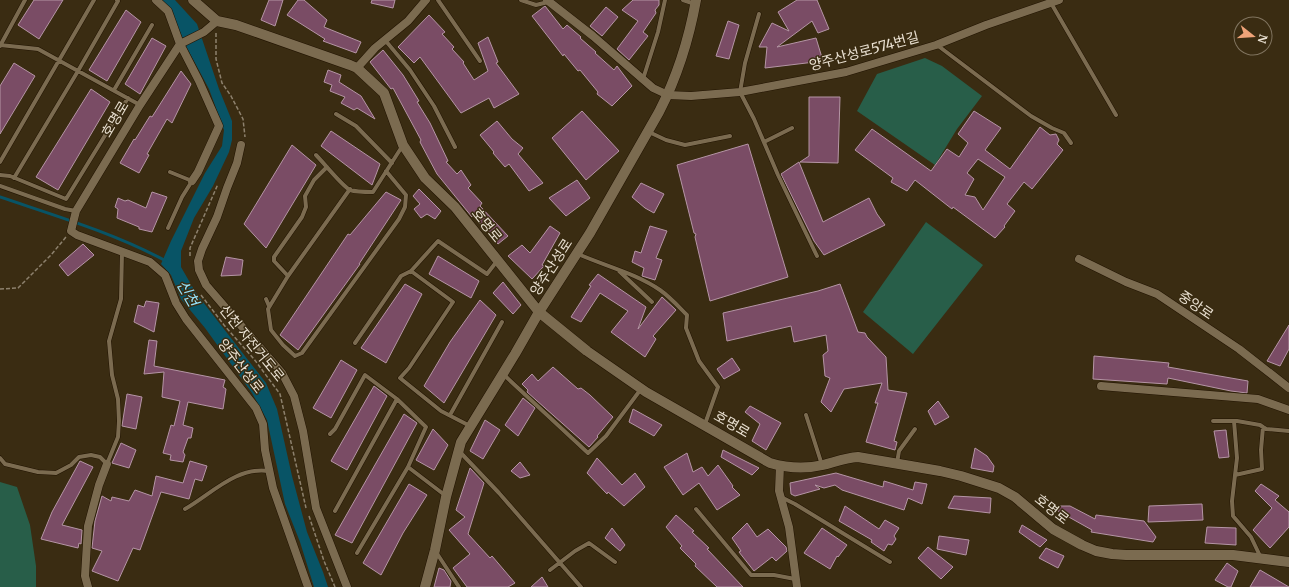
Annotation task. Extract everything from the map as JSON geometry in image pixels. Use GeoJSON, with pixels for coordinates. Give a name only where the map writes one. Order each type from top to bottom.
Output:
{"type":"FeatureCollection","features":[{"type":"Feature","properties":{"kind":"street"},"geometry":{"type":"LineString","coordinates":[[156,0],[168,11],[219,126],[198,172],[192,181]]}},
{"type":"Feature","properties":{"kind":"street","name":"호명로"},"geometry":{"type":"LineString","coordinates":[[194,0],[217,20],[236,25],[357,68],[384,93],[403,145],[425,178],[455,207],[539,312],[587,351],[641,389],[705,424],[770,463],[789,467],[822,465],[845,458],[858,457],[961,476],[999,488],[1016,497],[1053,529],[1096,551],[1126,555],[1233,555],[1289,562]]}},
{"type":"Feature","properties":{"kind":"street"},"geometry":{"type":"LineString","coordinates":[[357,68],[375,48],[408,21],[426,0]]}},
{"type":"Feature","properties":{"kind":"street"},"geometry":{"type":"LineString","coordinates":[[548,1],[593,36],[653,88],[668,95]]}},
{"type":"Feature","properties":{"kind":"street","name":"양주산성로574번길"},"geometry":{"type":"LineString","coordinates":[[668,95],[691,96],[740,92],[846,72],[936,45],[986,25],[1055,1]]}},
{"type":"Feature","properties":{"kind":"street","name":"양주산성로"},"geometry":{"type":"LineString","coordinates":[[425,587],[435,550],[446,496],[461,442],[539,312],[577,254],[668,95],[680,65],[696,2]]}},
{"type":"Feature","properties":{"kind":"street"},"geometry":{"type":"LineString","coordinates":[[181,43],[204,32],[217,20]]}},
{"type":"Feature","properties":{"kind":"street","name":"호명로"},"geometry":{"type":"LineString","coordinates":[[71,229],[75,214],[140,105],[181,43]]}},
{"type":"Feature","properties":{"kind":"street"},"geometry":{"type":"LineString","coordinates":[[241,145],[237,163],[218,217],[198,261],[200,270],[206,285],[282,373],[294,396],[303,431],[316,508],[347,587]]}},
{"type":"Feature","properties":{"kind":"street","name":"양주산성로"},"geometry":{"type":"LineString","coordinates":[[71,229],[77,235],[150,262],[165,276],[176,303],[186,319],[256,408],[263,424],[273,488],[308,587]]}},
{"type":"Feature","properties":{"kind":"street","name":"중앙로"},"geometry":{"type":"LineString","coordinates":[[1078,259],[1126,282],[1157,294],[1239,349],[1289,388]]}},
{"type":"Feature","properties":{"kind":"street"},"geometry":{"type":"LineString","coordinates":[[1101,386],[1258,399],[1289,410]]}},
{"type":"Feature","properties":{"kind":"street"},"geometry":{"type":"LineString","coordinates":[[88,587],[85,576],[88,526],[99,485],[107,464]]}},
{"type":"Feature","properties":{"kind":"street"},"geometry":{"type":"LineString","coordinates":[[780,466],[779,491],[788,527],[796,583]]}},
{"type":"Feature","properties":{"kind":"lane"},"geometry":{"type":"LineString","coordinates":[[25,0],[0,45],[38,49],[140,105]]}},
{"type":"Feature","properties":{"kind":"lane"},"geometry":{"type":"LineString","coordinates":[[0,162],[94,0]]}},
{"type":"Feature","properties":{"kind":"lane"},"geometry":{"type":"LineString","coordinates":[[14,178],[78,71],[118,1],[117,0]]}},
{"type":"Feature","properties":{"kind":"lane"},"geometry":{"type":"LineString","coordinates":[[438,0],[480,61]]}},
{"type":"Feature","properties":{"kind":"lane"},"geometry":{"type":"LineString","coordinates":[[521,0],[536,5],[548,1]]}},
{"type":"Feature","properties":{"kind":"lane"},"geometry":{"type":"LineString","coordinates":[[643,79],[658,32],[665,0]]}},
{"type":"Feature","properties":{"kind":"lane"},"geometry":{"type":"LineString","coordinates":[[683,0],[696,2]]}},
{"type":"Feature","properties":{"kind":"lane"},"geometry":{"type":"LineString","coordinates":[[1055,1],[1116,115]]}},
{"type":"Feature","properties":{"kind":"lane"},"geometry":{"type":"LineString","coordinates":[[759,14],[745,63],[740,92],[817,256]]}},
{"type":"Feature","properties":{"kind":"lane"},"geometry":{"type":"LineString","coordinates":[[114,90],[152,25]]}},
{"type":"Feature","properties":{"kind":"lane"},"geometry":{"type":"LineString","coordinates":[[385,40],[410,70],[434,106],[455,147]]}},
{"type":"Feature","properties":{"kind":"lane"},"geometry":{"type":"LineString","coordinates":[[936,45],[1030,116],[1064,133],[1071,144]]}},
{"type":"Feature","properties":{"kind":"lane"},"geometry":{"type":"LineString","coordinates":[[0,175],[14,178],[66,199],[128,98]]}},
{"type":"Feature","properties":{"kind":"lane"},"geometry":{"type":"LineString","coordinates":[[336,114],[356,126],[392,162]]}},
{"type":"Feature","properties":{"kind":"lane"},"geometry":{"type":"LineString","coordinates":[[764,142],[792,128]]}},
{"type":"Feature","properties":{"kind":"lane"},"geometry":{"type":"LineString","coordinates":[[648,132],[666,140],[685,145],[730,136]]}},
{"type":"Feature","properties":{"kind":"lane"},"geometry":{"type":"LineString","coordinates":[[316,154],[350,190],[373,192],[403,145]]}},
{"type":"Feature","properties":{"kind":"lane"},"geometry":{"type":"LineString","coordinates":[[288,276],[274,261],[274,257],[302,218],[306,207],[305,196],[314,180],[327,167]]}},
{"type":"Feature","properties":{"kind":"lane"},"geometry":{"type":"LineString","coordinates":[[350,190],[288,276],[268,309],[271,330],[283,345],[295,356],[302,353],[377,251],[399,219],[405,207],[406,195],[386,171]]}},
{"type":"Feature","properties":{"kind":"lane"},"geometry":{"type":"LineString","coordinates":[[168,228],[182,196],[192,181],[170,172]]}},
{"type":"Feature","properties":{"kind":"lane"},"geometry":{"type":"LineString","coordinates":[[0,186],[75,214]]}},
{"type":"Feature","properties":{"kind":"lane"},"geometry":{"type":"LineString","coordinates":[[355,343],[401,276],[411,271],[438,241],[487,274],[497,260]]}},
{"type":"Feature","properties":{"kind":"lane"},"geometry":{"type":"LineString","coordinates":[[0,458],[5,464],[38,472],[56,473],[71,465],[79,456],[90,455],[100,457],[107,464],[118,436],[118,399],[112,375],[109,341],[121,299],[122,252]]}},
{"type":"Feature","properties":{"kind":"lane"},"geometry":{"type":"LineString","coordinates":[[577,254],[626,272],[660,290],[687,315],[686,328],[699,361],[718,388],[705,424]]}},
{"type":"Feature","properties":{"kind":"lane"},"geometry":{"type":"LineString","coordinates":[[618,269],[652,302]]}},
{"type":"Feature","properties":{"kind":"lane"},"geometry":{"type":"LineString","coordinates":[[411,271],[453,302],[409,368],[400,378],[440,411],[470,426]]}},
{"type":"Feature","properties":{"kind":"lane"},"geometry":{"type":"LineString","coordinates":[[266,299],[269,306]]}},
{"type":"Feature","properties":{"kind":"lane"},"geometry":{"type":"LineString","coordinates":[[450,415],[502,322]]}},
{"type":"Feature","properties":{"kind":"lane"},"geometry":{"type":"LineString","coordinates":[[503,373],[588,453],[606,436],[641,389]]}},
{"type":"Feature","properties":{"kind":"lane"},"geometry":{"type":"LineString","coordinates":[[330,434],[335,429],[365,375],[396,399],[426,427],[408,467],[357,553]]}},
{"type":"Feature","properties":{"kind":"lane"},"geometry":{"type":"LineString","coordinates":[[335,511],[396,399]]}},
{"type":"Feature","properties":{"kind":"lane"},"geometry":{"type":"LineString","coordinates":[[806,416],[822,465]]}},
{"type":"Feature","properties":{"kind":"lane"},"geometry":{"type":"LineString","coordinates":[[1213,421],[1234,421],[1260,425],[1266,429],[1275,431],[1289,431]]}},
{"type":"Feature","properties":{"kind":"lane"},"geometry":{"type":"LineString","coordinates":[[1234,421],[1237,458],[1232,501],[1233,516],[1251,537],[1261,558]]}},
{"type":"Feature","properties":{"kind":"lane"},"geometry":{"type":"LineString","coordinates":[[1235,476],[1262,469],[1260,450],[1263,427]]}},
{"type":"Feature","properties":{"kind":"lane"},"geometry":{"type":"LineString","coordinates":[[897,463],[899,451],[915,429]]}},
{"type":"Feature","properties":{"kind":"lane"},"geometry":{"type":"LineString","coordinates":[[459,451],[498,492],[581,587]]}},
{"type":"Feature","properties":{"kind":"lane"},"geometry":{"type":"LineString","coordinates":[[408,467],[446,496]]}},
{"type":"Feature","properties":{"kind":"lane"},"geometry":{"type":"LineString","coordinates":[[185,509],[224,482],[248,472],[263,470],[270,471]]}},
{"type":"Feature","properties":{"kind":"lane"},"geometry":{"type":"LineString","coordinates":[[780,497],[795,504],[890,562]]}},
{"type":"Feature","properties":{"kind":"lane"},"geometry":{"type":"LineString","coordinates":[[696,509],[752,575],[774,575],[796,583]]}},
{"type":"Feature","properties":{"kind":"lane"},"geometry":{"type":"LineString","coordinates":[[550,570],[575,551],[590,543],[614,562]]}},
{"type":"Feature","properties":{"kind":"lane"},"geometry":{"type":"LineString","coordinates":[[435,550],[459,587]]}},
{"type":"Feature","properties":{"kind":"path"},"geometry":{"type":"LineString","coordinates":[[217,20],[216,59],[222,83],[231,96],[243,119],[245,137],[241,145]]}},
{"type":"Feature","properties":{"kind":"path"},"geometry":{"type":"LineString","coordinates":[[190,255],[190,248],[219,182]]}},
{"type":"Feature","properties":{"kind":"path"},"geometry":{"type":"LineString","coordinates":[[0,288],[18,288],[51,255],[71,229]]}},
{"type":"Feature","properties":{"kind":"path","name":"신천 자전거도로"},"geometry":{"type":"LineString","coordinates":[[200,292],[224,325],[254,359],[280,394],[306,508]]}},
{"type":"Feature","properties":{"kind":"path"},"geometry":{"type":"LineString","coordinates":[[308,515],[335,587]]}},
{"type":"Feature","properties":{"kind":"green space"},"geometry":{"type":"Polygon","coordinates":[[[925,58],[942,66],[982,96],[957,129],[935,165],[857,111],[877,74],[925,58]]]}},
{"type":"Feature","properties":{"kind":"green space"},"geometry":{"type":"Polygon","coordinates":[[[926,222],[983,265],[913,354],[863,312],[926,222]]]}},
{"type":"Feature","properties":{"kind":"green space"},"geometry":{"type":"Polygon","coordinates":[[[0,482],[17,487],[30,525],[36,566],[36,587],[0,587],[0,482]]]}},
{"type":"Feature","properties":{"kind":"water","name":"신천"},"geometry":{"type":"Polygon","coordinates":[[[159,0],[175,0],[197,24],[219,89],[232,121],[232,140],[229,152],[213,186],[194,218],[181,251],[181,267],[196,293],[266,383],[277,409],[292,476],[307,532],[328,587],[314,587],[300,542],[285,504],[267,420],[252,393],[205,328],[181,299],[171,275],[161,264],[205,173],[222,146],[224,130],[209,89],[187,48],[170,9],[159,0]]]}},
{"type":"Feature","properties":{"kind":"building"},"geometry":{"type":"Polygon","coordinates":[[[34,0],[63,0],[39,39],[18,25],[34,0]]]}},
{"type":"Feature","properties":{"kind":"building"},"geometry":{"type":"Polygon","coordinates":[[[269,0],[283,0],[275,26],[261,20],[269,0]]]}},
{"type":"Feature","properties":{"kind":"building"},"geometry":{"type":"Polygon","coordinates":[[[298,0],[304,0],[327,20],[324,27],[361,42],[356,53],[323,41],[325,39],[287,15],[298,0]]]}},
{"type":"Feature","properties":{"kind":"building"},"geometry":{"type":"Polygon","coordinates":[[[372,0],[395,0],[393,8],[371,3],[372,0]]]}},
{"type":"Feature","properties":{"kind":"building"},"geometry":{"type":"Polygon","coordinates":[[[633,0],[659,0],[659,5],[655,10],[656,13],[643,32],[648,36],[629,60],[617,49],[638,21],[622,10],[633,0]]]}},
{"type":"Feature","properties":{"kind":"building"},"geometry":{"type":"Polygon","coordinates":[[[797,0],[817,0],[829,29],[818,33],[812,21],[777,47],[816,38],[823,61],[765,68],[767,47],[759,47],[772,23],[789,31],[778,12],[797,0]]]}},
{"type":"Feature","properties":{"kind":"building"},"geometry":{"type":"Polygon","coordinates":[[[545,6],[563,29],[567,25],[614,70],[617,66],[632,86],[612,106],[597,94],[598,92],[580,70],[578,71],[564,54],[563,56],[532,16],[545,6]]]}},
{"type":"Feature","properties":{"kind":"building"},"geometry":{"type":"Polygon","coordinates":[[[606,7],[618,17],[602,36],[590,26],[606,7]]]}},
{"type":"Feature","properties":{"kind":"building"},"geometry":{"type":"Polygon","coordinates":[[[126,10],[141,22],[107,81],[89,70],[126,10]]]}},
{"type":"Feature","properties":{"kind":"building"},"geometry":{"type":"Polygon","coordinates":[[[429,15],[445,32],[442,34],[454,47],[452,49],[464,62],[463,63],[474,80],[488,71],[478,43],[488,37],[498,62],[496,63],[519,94],[494,108],[489,98],[461,113],[420,57],[414,63],[398,47],[429,15]]]}},
{"type":"Feature","properties":{"kind":"building"},"geometry":{"type":"Polygon","coordinates":[[[728,21],[739,25],[729,59],[716,56],[728,21]]]}},
{"type":"Feature","properties":{"kind":"building"},"geometry":{"type":"Polygon","coordinates":[[[152,38],[166,46],[140,94],[125,84],[152,38]]]}},
{"type":"Feature","properties":{"kind":"building"},"geometry":{"type":"Polygon","coordinates":[[[383,50],[403,75],[419,101],[417,102],[430,123],[448,161],[446,162],[457,174],[461,170],[471,185],[468,188],[482,203],[480,206],[508,236],[498,244],[473,216],[472,217],[437,174],[420,142],[421,140],[393,88],[391,89],[370,62],[383,50]]]}},
{"type":"Feature","properties":{"kind":"building"},"geometry":{"type":"Polygon","coordinates":[[[14,63],[35,76],[0,134],[0,86],[14,63]]]}},
{"type":"Feature","properties":{"kind":"building"},"geometry":{"type":"Polygon","coordinates":[[[328,70],[341,75],[339,82],[361,96],[375,119],[357,108],[354,110],[341,103],[345,97],[330,91],[332,85],[324,82],[328,70]]]}},
{"type":"Feature","properties":{"kind":"building"},"geometry":{"type":"Polygon","coordinates":[[[181,71],[191,84],[172,123],[167,119],[147,154],[149,155],[139,173],[120,163],[134,139],[135,140],[150,116],[152,117],[181,71]]]}},
{"type":"Feature","properties":{"kind":"building"},"geometry":{"type":"Polygon","coordinates":[[[91,89],[110,102],[58,190],[36,177],[91,89]]]}},
{"type":"Feature","properties":{"kind":"building"},"geometry":{"type":"Polygon","coordinates":[[[809,97],[840,97],[838,163],[800,162],[809,156],[809,97]]]}},
{"type":"Feature","properties":{"kind":"building"},"geometry":{"type":"Polygon","coordinates":[[[582,111],[619,151],[586,180],[552,138],[582,111]]]}},
{"type":"Feature","properties":{"kind":"building"},"geometry":{"type":"Polygon","coordinates":[[[974,111],[1001,128],[985,150],[1010,169],[1040,127],[1050,135],[1056,134],[1059,140],[1057,144],[1063,150],[1032,189],[1024,182],[1007,204],[1015,211],[1004,226],[1005,227],[995,238],[953,207],[952,209],[915,180],[907,191],[891,182],[893,178],[855,150],[872,129],[931,171],[947,149],[959,157],[968,143],[958,134],[974,111]],[[978,159],[967,173],[974,179],[965,195],[975,197],[983,210],[1005,177],[978,159]]]}},
{"type":"Feature","properties":{"kind":"building"},"geometry":{"type":"Polygon","coordinates":[[[497,121],[512,139],[523,148],[518,154],[543,183],[529,191],[509,164],[505,167],[493,153],[494,152],[480,135],[497,121]]]}},
{"type":"Feature","properties":{"kind":"building"},"geometry":{"type":"Polygon","coordinates":[[[331,131],[380,164],[372,185],[321,146],[331,131]]]}},
{"type":"Feature","properties":{"kind":"building"},"geometry":{"type":"Polygon","coordinates":[[[748,144],[788,277],[710,301],[695,237],[696,234],[694,233],[677,165],[748,144]]]}},
{"type":"Feature","properties":{"kind":"building"},"geometry":{"type":"Polygon","coordinates":[[[292,145],[316,165],[266,248],[244,224],[292,145]]]}},
{"type":"Feature","properties":{"kind":"building"},"geometry":{"type":"Polygon","coordinates":[[[799,162],[823,222],[869,198],[877,214],[885,225],[824,255],[814,241],[781,174],[799,162]]]}},
{"type":"Feature","properties":{"kind":"building"},"geometry":{"type":"Polygon","coordinates":[[[577,180],[590,198],[566,216],[549,198],[577,180]]]}},
{"type":"Feature","properties":{"kind":"building"},"geometry":{"type":"Polygon","coordinates":[[[641,183],[664,194],[654,213],[645,208],[632,197],[641,183]]]}},
{"type":"Feature","properties":{"kind":"building"},"geometry":{"type":"Polygon","coordinates":[[[419,189],[441,211],[435,219],[427,214],[421,218],[414,209],[420,204],[413,196],[419,189]]]}},
{"type":"Feature","properties":{"kind":"building"},"geometry":{"type":"Polygon","coordinates":[[[152,192],[167,197],[152,232],[139,229],[139,227],[117,218],[118,209],[115,207],[118,198],[125,201],[128,200],[146,208],[152,192]]]}},
{"type":"Feature","properties":{"kind":"building"},"geometry":{"type":"Polygon","coordinates":[[[386,192],[401,200],[360,264],[298,350],[280,335],[348,234],[350,235],[386,192]]]}},
{"type":"Feature","properties":{"kind":"building"},"geometry":{"type":"Polygon","coordinates":[[[550,226],[560,233],[542,265],[544,266],[532,279],[508,256],[522,245],[530,253],[550,226]]]}},
{"type":"Feature","properties":{"kind":"building"},"geometry":{"type":"Polygon","coordinates":[[[650,226],[667,231],[656,258],[662,260],[655,280],[642,276],[644,268],[632,262],[635,251],[641,253],[650,226]]]}},
{"type":"Feature","properties":{"kind":"building"},"geometry":{"type":"Polygon","coordinates":[[[83,244],[94,255],[68,276],[59,265],[83,244]]]}},
{"type":"Feature","properties":{"kind":"building"},"geometry":{"type":"Polygon","coordinates":[[[438,256],[479,281],[471,298],[429,274],[438,256]]]}},
{"type":"Feature","properties":{"kind":"building"},"geometry":{"type":"Polygon","coordinates":[[[226,257],[243,260],[241,275],[221,276],[226,257]]]}},
{"type":"Feature","properties":{"kind":"building"},"geometry":{"type":"Polygon","coordinates":[[[598,274],[646,307],[638,329],[662,297],[676,310],[653,336],[656,339],[645,357],[611,332],[628,311],[600,293],[581,322],[571,317],[591,286],[589,285],[598,274]]]}},
{"type":"Feature","properties":{"kind":"building"},"geometry":{"type":"Polygon","coordinates":[[[503,282],[521,305],[513,314],[493,293],[503,282]]]}},
{"type":"Feature","properties":{"kind":"building"},"geometry":{"type":"Polygon","coordinates":[[[405,284],[422,294],[386,363],[361,348],[405,284]]]}},
{"type":"Feature","properties":{"kind":"building"},"geometry":{"type":"Polygon","coordinates":[[[840,284],[858,332],[865,333],[886,357],[888,390],[907,393],[894,441],[897,442],[895,450],[866,442],[878,403],[875,403],[882,383],[844,389],[831,412],[821,402],[830,378],[825,376],[823,355],[828,351],[826,335],[794,342],[791,326],[727,341],[723,313],[818,291],[840,284]]]}},
{"type":"Feature","properties":{"kind":"building"},"geometry":{"type":"Polygon","coordinates":[[[480,300],[496,315],[444,403],[424,386],[450,342],[480,300]]]}},
{"type":"Feature","properties":{"kind":"building"},"geometry":{"type":"Polygon","coordinates":[[[146,301],[159,303],[154,332],[134,322],[138,305],[144,307],[146,301]]]}},
{"type":"Feature","properties":{"kind":"building"},"geometry":{"type":"Polygon","coordinates":[[[1289,325],[1289,349],[1280,366],[1267,361],[1289,325]]]}},
{"type":"Feature","properties":{"kind":"building"},"geometry":{"type":"Polygon","coordinates":[[[149,340],[157,341],[154,366],[225,380],[223,387],[226,389],[223,409],[188,402],[183,425],[193,428],[191,438],[188,438],[183,452],[185,455],[183,462],[170,460],[171,455],[163,453],[171,425],[174,426],[180,401],[162,397],[164,372],[144,374],[149,340]]]}},
{"type":"Feature","properties":{"kind":"building"},"geometry":{"type":"Polygon","coordinates":[[[1094,356],[1169,363],[1168,367],[1248,381],[1247,393],[1168,378],[1167,384],[1093,379],[1094,356]]]}},
{"type":"Feature","properties":{"kind":"building"},"geometry":{"type":"Polygon","coordinates":[[[732,358],[740,370],[724,379],[717,369],[732,358]]]}},
{"type":"Feature","properties":{"kind":"building"},"geometry":{"type":"Polygon","coordinates":[[[341,360],[357,370],[331,418],[313,408],[341,360]]]}},
{"type":"Feature","properties":{"kind":"building"},"geometry":{"type":"Polygon","coordinates":[[[553,367],[578,389],[581,388],[590,395],[613,417],[589,447],[527,392],[528,390],[522,384],[532,374],[538,381],[553,367]]]}},
{"type":"Feature","properties":{"kind":"building"},"geometry":{"type":"Polygon","coordinates":[[[374,386],[387,396],[347,470],[331,461],[374,386]]]}},
{"type":"Feature","properties":{"kind":"building"},"geometry":{"type":"Polygon","coordinates":[[[127,394],[142,397],[136,429],[122,426],[127,394]]]}},
{"type":"Feature","properties":{"kind":"building"},"geometry":{"type":"Polygon","coordinates":[[[523,398],[535,408],[518,436],[505,425],[523,398]]]}},
{"type":"Feature","properties":{"kind":"building"},"geometry":{"type":"Polygon","coordinates":[[[938,401],[949,417],[935,425],[928,411],[938,401]]]}},
{"type":"Feature","properties":{"kind":"building"},"geometry":{"type":"Polygon","coordinates":[[[750,406],[781,423],[766,450],[752,441],[760,424],[745,412],[750,406]]]}},
{"type":"Feature","properties":{"kind":"building"},"geometry":{"type":"Polygon","coordinates":[[[633,409],[662,425],[654,436],[629,422],[633,409]]]}},
{"type":"Feature","properties":{"kind":"building"},"geometry":{"type":"Polygon","coordinates":[[[404,414],[417,423],[352,543],[335,535],[404,414]]]}},
{"type":"Feature","properties":{"kind":"building"},"geometry":{"type":"Polygon","coordinates":[[[485,420],[500,430],[483,459],[470,451],[485,420]]]}},
{"type":"Feature","properties":{"kind":"building"},"geometry":{"type":"Polygon","coordinates":[[[433,429],[448,445],[434,470],[416,460],[433,429]]]}},
{"type":"Feature","properties":{"kind":"building"},"geometry":{"type":"Polygon","coordinates":[[[1226,430],[1229,457],[1219,458],[1214,431],[1226,430]]]}},
{"type":"Feature","properties":{"kind":"building"},"geometry":{"type":"Polygon","coordinates":[[[121,443],[136,450],[129,468],[112,463],[121,443]]]}},
{"type":"Feature","properties":{"kind":"building"},"geometry":{"type":"Polygon","coordinates":[[[975,448],[987,456],[994,466],[993,472],[971,468],[975,448]]]}},
{"type":"Feature","properties":{"kind":"building"},"geometry":{"type":"Polygon","coordinates":[[[723,450],[759,468],[752,475],[721,457],[723,450]]]}},
{"type":"Feature","properties":{"kind":"building"},"geometry":{"type":"Polygon","coordinates":[[[687,453],[693,472],[702,467],[708,476],[718,465],[733,486],[732,487],[740,495],[717,510],[699,483],[683,495],[664,467],[687,453]]]}},
{"type":"Feature","properties":{"kind":"building"},"geometry":{"type":"Polygon","coordinates":[[[597,458],[622,485],[635,473],[645,487],[624,506],[608,492],[607,494],[587,473],[597,458]]]}},
{"type":"Feature","properties":{"kind":"building"},"geometry":{"type":"Polygon","coordinates":[[[80,461],[93,467],[62,525],[82,530],[81,544],[79,543],[78,548],[41,539],[52,512],[80,461]]]}},
{"type":"Feature","properties":{"kind":"building"},"geometry":{"type":"Polygon","coordinates":[[[190,461],[207,466],[202,481],[195,479],[189,499],[161,492],[140,550],[133,548],[118,581],[92,571],[102,551],[92,548],[95,521],[102,496],[111,501],[112,497],[129,501],[135,490],[152,496],[156,476],[183,483],[190,461]]]}},
{"type":"Feature","properties":{"kind":"building"},"geometry":{"type":"Polygon","coordinates":[[[520,462],[530,475],[520,478],[511,471],[520,462]]]}},
{"type":"Feature","properties":{"kind":"building"},"geometry":{"type":"Polygon","coordinates":[[[470,468],[484,483],[468,534],[490,558],[492,556],[515,583],[508,587],[467,587],[453,568],[470,554],[449,530],[465,517],[456,510],[470,468]]]}},
{"type":"Feature","properties":{"kind":"building"},"geometry":{"type":"Polygon","coordinates":[[[836,473],[883,487],[884,481],[913,490],[915,482],[927,484],[922,504],[908,498],[904,510],[842,490],[835,485],[824,488],[815,485],[820,489],[795,496],[791,494],[790,483],[836,473]]]}},
{"type":"Feature","properties":{"kind":"building"},"geometry":{"type":"Polygon","coordinates":[[[409,484],[427,495],[403,533],[381,575],[363,563],[409,484]]]}},
{"type":"Feature","properties":{"kind":"building"},"geometry":{"type":"Polygon","coordinates":[[[1261,484],[1279,496],[1275,500],[1289,512],[1289,527],[1270,548],[1253,530],[1272,508],[1255,491],[1261,484]]]}},
{"type":"Feature","properties":{"kind":"building"},"geometry":{"type":"Polygon","coordinates":[[[954,496],[991,498],[990,513],[948,508],[954,496]]]}},
{"type":"Feature","properties":{"kind":"building"},"geometry":{"type":"Polygon","coordinates":[[[1202,504],[1203,520],[1148,522],[1149,506],[1202,504]]]}},
{"type":"Feature","properties":{"kind":"building"},"geometry":{"type":"Polygon","coordinates":[[[845,506],[879,529],[885,520],[899,528],[894,536],[896,539],[892,545],[888,544],[884,551],[871,542],[872,540],[839,521],[845,506]]]}},
{"type":"Feature","properties":{"kind":"building"},"geometry":{"type":"Polygon","coordinates":[[[1060,506],[1070,506],[1095,519],[1096,515],[1144,521],[1156,537],[1153,542],[1091,532],[1092,530],[1058,511],[1060,506]]]}},
{"type":"Feature","properties":{"kind":"building"},"geometry":{"type":"Polygon","coordinates":[[[676,515],[694,531],[692,532],[709,548],[707,549],[743,587],[717,587],[695,566],[696,564],[680,548],[682,546],[666,527],[676,515]]]}},
{"type":"Feature","properties":{"kind":"building"},"geometry":{"type":"Polygon","coordinates":[[[747,523],[757,537],[768,529],[786,547],[787,551],[776,561],[772,557],[754,571],[739,552],[741,551],[732,538],[747,523]]]}},
{"type":"Feature","properties":{"kind":"building"},"geometry":{"type":"Polygon","coordinates":[[[1022,525],[1047,540],[1040,547],[1019,532],[1022,525]]]}},
{"type":"Feature","properties":{"kind":"building"},"geometry":{"type":"Polygon","coordinates":[[[1207,527],[1236,528],[1236,545],[1205,543],[1207,527]]]}},
{"type":"Feature","properties":{"kind":"building"},"geometry":{"type":"Polygon","coordinates":[[[612,528],[625,545],[620,551],[605,538],[612,528]]]}},
{"type":"Feature","properties":{"kind":"building"},"geometry":{"type":"Polygon","coordinates":[[[822,528],[847,545],[838,557],[837,556],[830,569],[804,553],[822,528]]]}},
{"type":"Feature","properties":{"kind":"building"},"geometry":{"type":"Polygon","coordinates":[[[939,536],[969,540],[966,555],[937,549],[939,536]]]}},
{"type":"Feature","properties":{"kind":"building"},"geometry":{"type":"Polygon","coordinates":[[[928,547],[953,567],[941,579],[918,558],[928,547]]]}},
{"type":"Feature","properties":{"kind":"building"},"geometry":{"type":"Polygon","coordinates":[[[1046,548],[1064,556],[1058,568],[1039,558],[1046,548]]]}},
{"type":"Feature","properties":{"kind":"building"},"geometry":{"type":"Polygon","coordinates":[[[1227,563],[1238,571],[1231,587],[1228,587],[1215,580],[1227,563]]]}},
{"type":"Feature","properties":{"kind":"building"},"geometry":{"type":"Polygon","coordinates":[[[439,568],[444,570],[451,581],[450,587],[434,587],[439,568]]]}},
{"type":"Feature","properties":{"kind":"building"},"geometry":{"type":"Polygon","coordinates":[[[1260,570],[1289,587],[1250,587],[1260,570]]]}},
{"type":"Feature","properties":{"kind":"building"},"geometry":{"type":"Polygon","coordinates":[[[542,577],[548,587],[531,587],[542,577]]]}},
{"type":"Feature","properties":{"kind":"waterway"},"geometry":{"type":"LineString","coordinates":[[0,197],[105,233],[166,261]]}}]}
